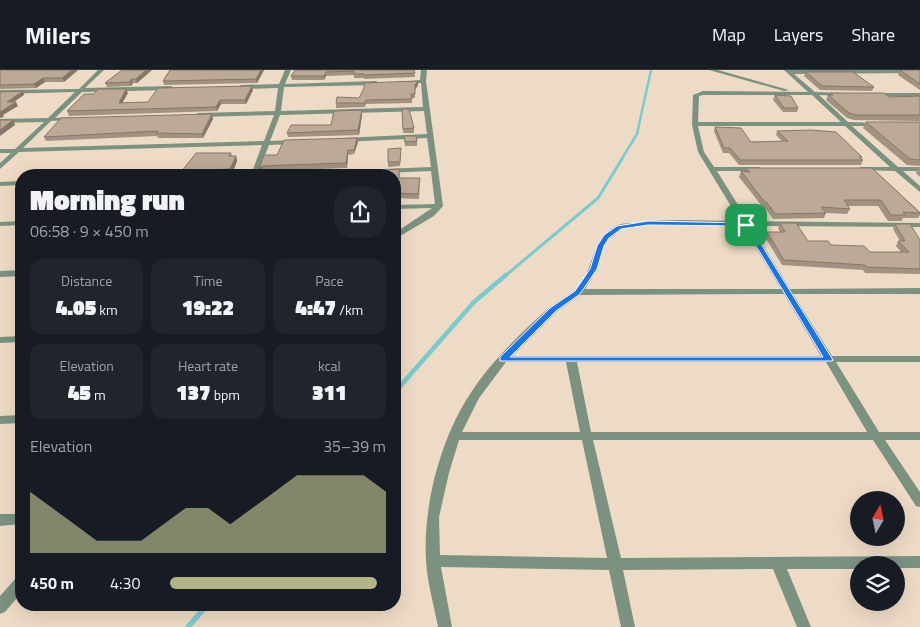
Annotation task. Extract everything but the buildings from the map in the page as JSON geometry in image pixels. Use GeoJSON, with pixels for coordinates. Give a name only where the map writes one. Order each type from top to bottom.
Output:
{"type":"FeatureCollection","features":[{"type":"Feature","properties":{"kind":"street"},"geometry":{"type":"LineString","coordinates":[[0,167],[78,90],[101,70]]}},
{"type":"Feature","properties":{"kind":"street"},"geometry":{"type":"LineString","coordinates":[[257,169],[278,113],[281,86],[288,70]]}},
{"type":"Feature","properties":{"kind":"street"},"geometry":{"type":"LineString","coordinates":[[424,70],[423,81],[426,109],[439,206]]}},
{"type":"Feature","properties":{"kind":"street"},"geometry":{"type":"LineString","coordinates":[[712,70],[798,94]]}},
{"type":"Feature","properties":{"kind":"street"},"geometry":{"type":"LineString","coordinates":[[788,71],[920,71]]}},
{"type":"Feature","properties":{"kind":"street"},"geometry":{"type":"LineString","coordinates":[[788,71],[920,190]]}},
{"type":"Feature","properties":{"kind":"street"},"geometry":{"type":"LineString","coordinates":[[394,82],[423,81]]}},
{"type":"Feature","properties":{"kind":"street"},"geometry":{"type":"LineString","coordinates":[[233,87],[385,82]]}},
{"type":"Feature","properties":{"kind":"street"},"geometry":{"type":"LineString","coordinates":[[0,92],[175,88]]}},
{"type":"Feature","properties":{"kind":"street"},"geometry":{"type":"LineString","coordinates":[[853,94],[709,93],[696,95],[698,146],[876,436],[920,502]]}},
{"type":"Feature","properties":{"kind":"street"},"geometry":{"type":"LineString","coordinates":[[862,95],[920,95]]}},
{"type":"Feature","properties":{"kind":"street"},"geometry":{"type":"LineString","coordinates":[[188,116],[426,109]]}},
{"type":"Feature","properties":{"kind":"street"},"geometry":{"type":"LineString","coordinates":[[0,121],[78,119]]}},
{"type":"Feature","properties":{"kind":"street"},"geometry":{"type":"LineString","coordinates":[[696,124],[884,124]]}},
{"type":"Feature","properties":{"kind":"street"},"geometry":{"type":"LineString","coordinates":[[334,140],[429,136]]}},
{"type":"Feature","properties":{"kind":"street"},"geometry":{"type":"LineString","coordinates":[[0,151],[306,141]]}},
{"type":"Feature","properties":{"kind":"street"},"geometry":{"type":"LineString","coordinates":[[401,170],[434,169]]}},
{"type":"Feature","properties":{"kind":"street"},"geometry":{"type":"LineString","coordinates":[[712,169],[770,169]]}},
{"type":"Feature","properties":{"kind":"street"},"geometry":{"type":"LineString","coordinates":[[858,169],[920,169]]}},
{"type":"Feature","properties":{"kind":"street"},"geometry":{"type":"LineString","coordinates":[[0,184],[15,183]]}},
{"type":"Feature","properties":{"kind":"street"},"geometry":{"type":"LineString","coordinates":[[401,208],[439,206]]}},
{"type":"Feature","properties":{"kind":"street"},"geometry":{"type":"LineString","coordinates":[[401,233],[431,214],[439,206]]}},
{"type":"Feature","properties":{"kind":"street"},"geometry":{"type":"LineString","coordinates":[[0,224],[15,223]]}},
{"type":"Feature","properties":{"kind":"street"},"geometry":{"type":"LineString","coordinates":[[446,627],[434,561],[433,517],[442,474],[454,436],[474,396],[503,359],[553,310],[578,292],[594,269],[600,246],[606,237],[620,227],[648,223],[920,225]]}},
{"type":"Feature","properties":{"kind":"street"},"geometry":{"type":"LineString","coordinates":[[0,274],[15,274]]}},
{"type":"Feature","properties":{"kind":"street"},"geometry":{"type":"LineString","coordinates":[[578,292],[920,291]]}},
{"type":"Feature","properties":{"kind":"street"},"geometry":{"type":"LineString","coordinates":[[0,340],[15,339]]}},
{"type":"Feature","properties":{"kind":"street"},"geometry":{"type":"LineString","coordinates":[[503,359],[920,359]]}},
{"type":"Feature","properties":{"kind":"street"},"geometry":{"type":"LineString","coordinates":[[571,360],[586,438],[616,564],[628,627]]}},
{"type":"Feature","properties":{"kind":"street"},"geometry":{"type":"LineString","coordinates":[[0,420],[15,419]]}},
{"type":"Feature","properties":{"kind":"street"},"geometry":{"type":"LineString","coordinates":[[454,436],[586,438],[920,436]]}},
{"type":"Feature","properties":{"kind":"street"},"geometry":{"type":"LineString","coordinates":[[0,520],[15,519]]}},
{"type":"Feature","properties":{"kind":"street"},"geometry":{"type":"LineString","coordinates":[[434,561],[616,564],[920,562]]}},
{"type":"Feature","properties":{"kind":"street"},"geometry":{"type":"LineString","coordinates":[[778,564],[804,627]]}},
{"type":"Feature","properties":{"kind":"street"},"geometry":{"type":"LineString","coordinates":[[0,608],[15,590]]}},
{"type":"Feature","properties":{"kind":"waterway"},"geometry":{"type":"LineString","coordinates":[[621,160],[637,134],[651,70]]}},
{"type":"Feature","properties":{"kind":"waterway"},"geometry":{"type":"LineString","coordinates":[[505,276],[598,198],[622,159]]}},
{"type":"Feature","properties":{"kind":"waterway"},"geometry":{"type":"LineString","coordinates":[[401,385],[474,302],[506,275]]}},
{"type":"Feature","properties":{"kind":"waterway"},"geometry":{"type":"LineString","coordinates":[[188,627],[202,611]]}},
{"type":"Feature","properties":{"kind":"route"},"geometry":{"type":"LineString","coordinates":[[648,223],[746,225],[829,360],[503,359],[553,310],[578,292],[594,269],[600,246],[606,237],[620,227],[648,223]]}}]}
